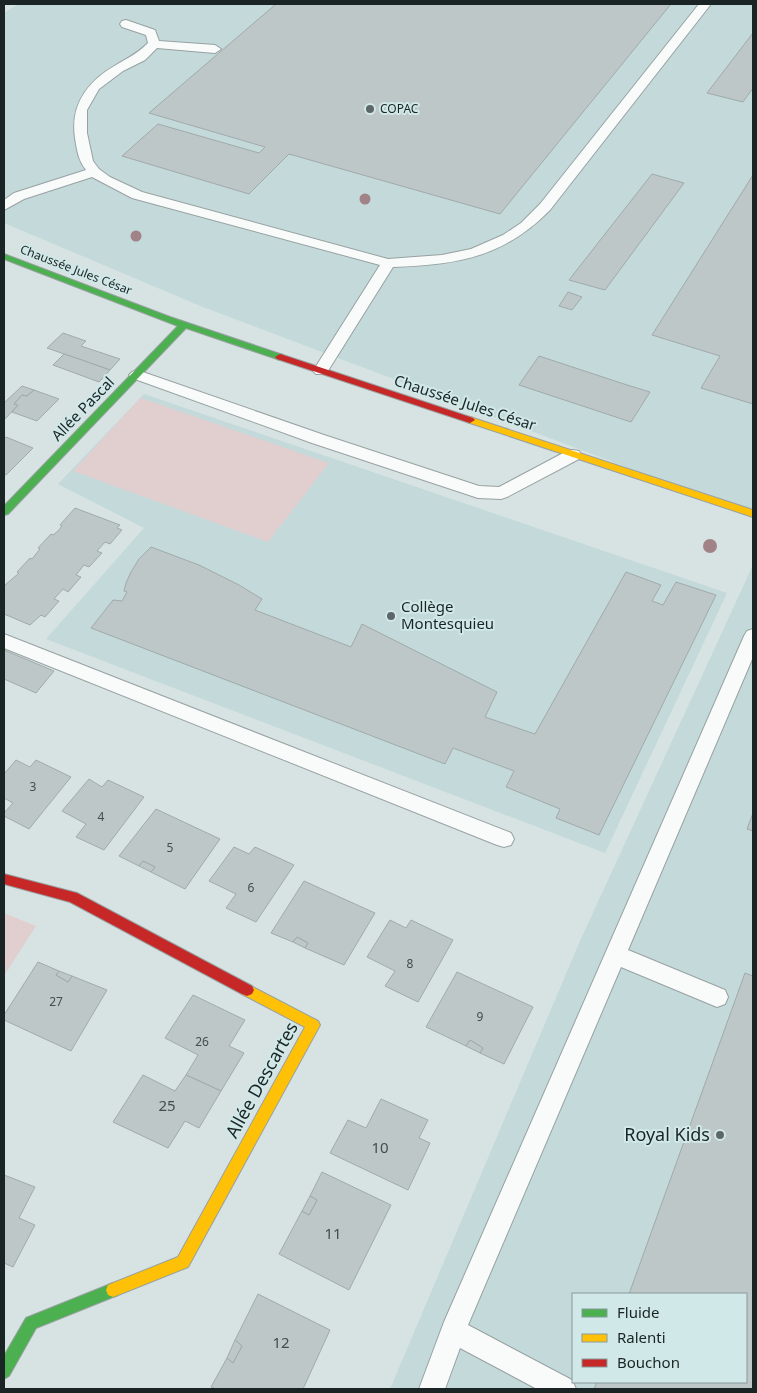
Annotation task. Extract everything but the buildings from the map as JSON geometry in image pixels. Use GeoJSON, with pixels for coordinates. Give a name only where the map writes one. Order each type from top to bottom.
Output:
{"type":"FeatureCollection","features":[{"type":"Feature","properties":{"kind":"street","name":"Chaussée Jules César"},"geometry":{"type":"LineString","coordinates":[[4,256],[184,325],[753,514]]}},
{"type":"Feature","properties":{"kind":"street","name":"Chaussée Jules César"},"geometry":{"type":"LineString","coordinates":[[40,282],[167,319]]}},
{"type":"Feature","properties":{"kind":"street","name":"Allée Pascal"},"geometry":{"type":"LineString","coordinates":[[4,512],[184,325]]}},
{"type":"Feature","properties":{"kind":"street","name":"Allée Descartes"},"geometry":{"type":"LineString","coordinates":[[4,878],[73,897],[313,1025],[183,1262],[31,1323],[4,1371]]}},
{"type":"Feature","properties":{"kind":"lane"},"geometry":{"type":"LineString","coordinates":[[215,49],[154,44],[140,57],[119,68],[94,87],[81,110],[81,133],[86,162],[94,172],[106,180],[138,195],[388,263],[429,262],[472,255],[523,228],[545,207],[705,4]]}},
{"type":"Feature","properties":{"kind":"lane"},"geometry":{"type":"LineString","coordinates":[[126,24],[151,32],[154,44]]}},
{"type":"Feature","properties":{"kind":"lane"},"geometry":{"type":"LineString","coordinates":[[4,206],[20,196],[94,172]]}},
{"type":"Feature","properties":{"kind":"lane"},"geometry":{"type":"LineString","coordinates":[[321,371],[388,263]]}},
{"type":"Feature","properties":{"kind":"lane"},"geometry":{"type":"LineString","coordinates":[[137,375],[478,492],[501,493],[574,455]]}},
{"type":"Feature","properties":{"kind":"lane"},"geometry":{"type":"LineString","coordinates":[[432,1389],[453,1331],[753,636]]}},
{"type":"Feature","properties":{"kind":"lane"},"geometry":{"type":"LineString","coordinates":[[4,641],[504,839]]}},
{"type":"Feature","properties":{"kind":"lane"},"geometry":{"type":"LineString","coordinates":[[616,955],[717,996]]}},
{"type":"Feature","properties":{"kind":"lane"},"geometry":{"type":"LineString","coordinates":[[453,1331],[564,1389]]}},
{"type":"Feature","properties":{"kind":"shaded area"},"geometry":{"type":"Polygon","coordinates":[[[18,4],[753,4],[753,515],[203,307],[4,223],[4,13],[18,4]]]}},
{"type":"Feature","properties":{"kind":"shaded area","name":"Collège Montesquieu"},"geometry":{"type":"Polygon","coordinates":[[[144,394],[727,593],[605,853],[46,639],[144,528],[58,484],[144,394]]]}},
{"type":"Feature","properties":{"kind":"shaded area"},"geometry":{"type":"Polygon","coordinates":[[[140,398],[329,463],[268,542],[73,471],[140,398]]]}},
{"type":"Feature","properties":{"kind":"shaded area"},"geometry":{"type":"Polygon","coordinates":[[[753,565],[753,1389],[390,1389],[580,941],[753,565]]]}},
{"type":"Feature","properties":{"kind":"shaded area"},"geometry":{"type":"Polygon","coordinates":[[[4,913],[36,926],[4,976],[4,913]]]}},
{"type":"Feature","properties":{"kind":"traffic: fast"},"geometry":{"type":"LineString","coordinates":[[4,256],[167,319],[280,357]]}},
{"type":"Feature","properties":{"kind":"traffic: fast"},"geometry":{"type":"LineString","coordinates":[[4,512],[184,325]]}},
{"type":"Feature","properties":{"kind":"traffic: fast"},"geometry":{"type":"LineString","coordinates":[[4,1371],[31,1323],[113,1290]]}},
{"type":"Feature","properties":{"kind":"traffic: slow"},"geometry":{"type":"LineString","coordinates":[[470,420],[753,514]]}},
{"type":"Feature","properties":{"kind":"traffic: slow"},"geometry":{"type":"LineString","coordinates":[[113,1290],[183,1262],[313,1025],[247,990]]}},
{"type":"Feature","properties":{"kind":"traffic: jam"},"geometry":{"type":"LineString","coordinates":[[280,357],[470,420]]}},
{"type":"Feature","properties":{"kind":"traffic: jam"},"geometry":{"type":"LineString","coordinates":[[4,879],[73,897],[247,990]]}},
{"type":"Feature","properties":{"kind":"place","name":"COPAC"},"geometry":{"type":"Point","coordinates":[370,109]}},
{"type":"Feature","properties":{"kind":"place","name":"Collège Montesquieu"},"geometry":{"type":"Point","coordinates":[391,616]}},
{"type":"Feature","properties":{"kind":"place","name":"Royal Kids"},"geometry":{"type":"Point","coordinates":[720,1135]}}]}
